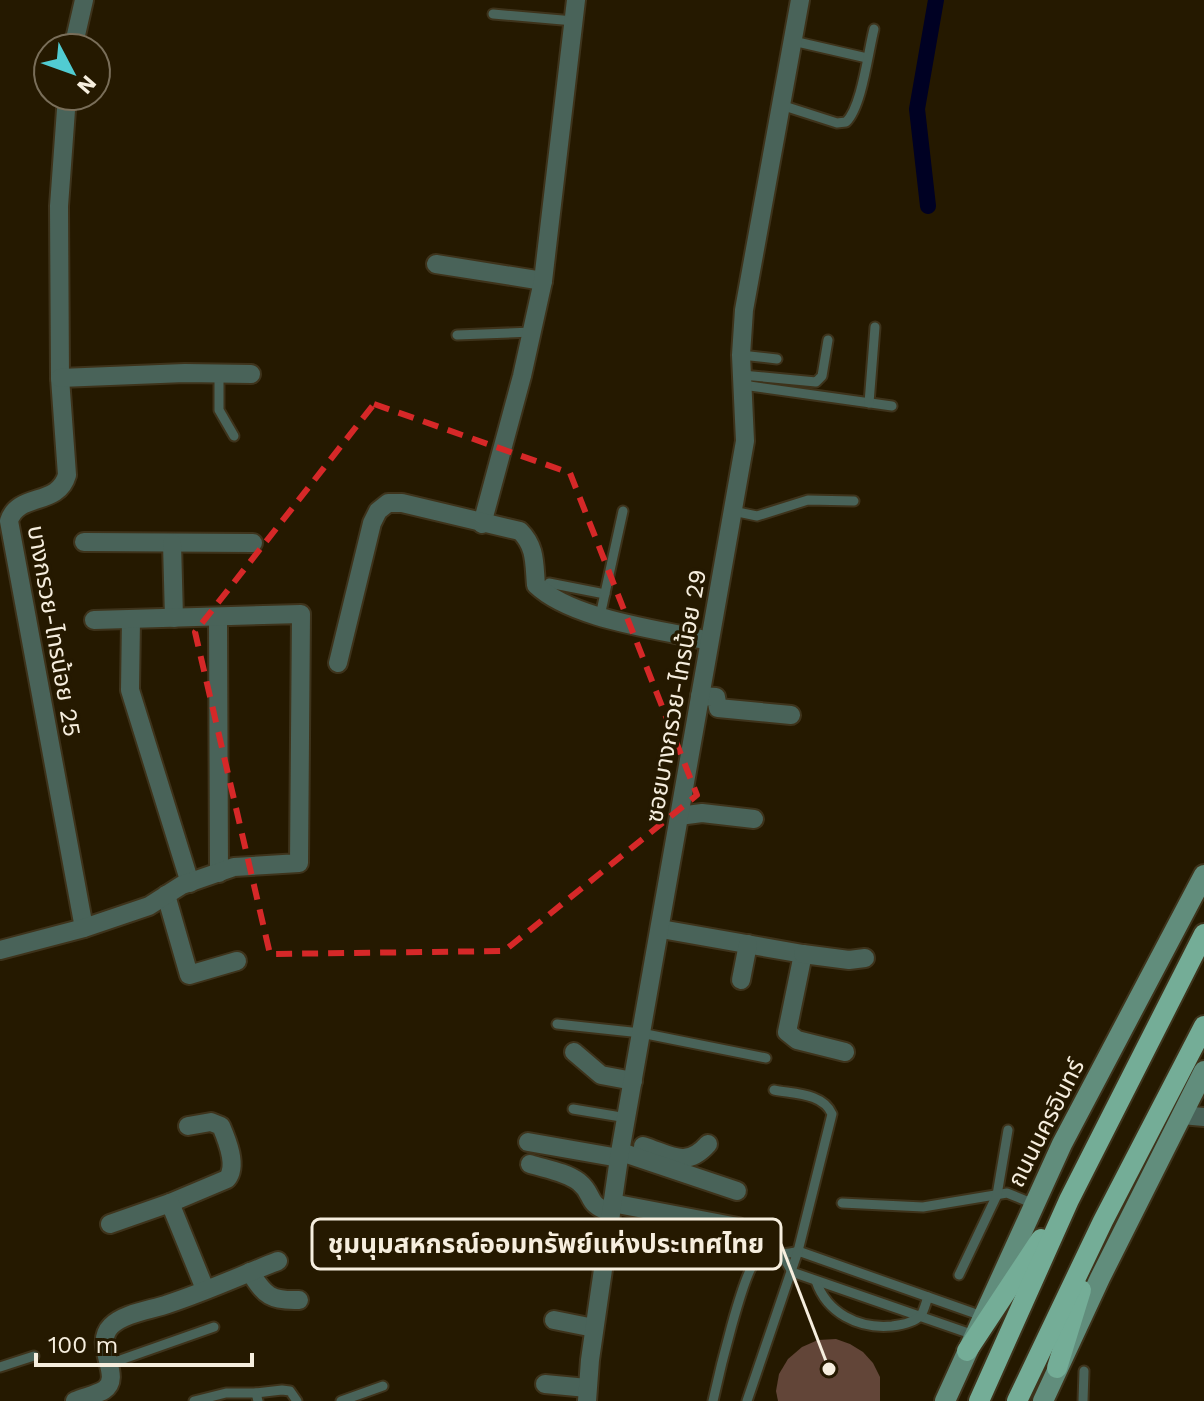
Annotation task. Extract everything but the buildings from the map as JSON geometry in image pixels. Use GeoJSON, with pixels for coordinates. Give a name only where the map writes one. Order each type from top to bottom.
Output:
{"type":"FeatureCollection","features":[{"type":"Feature","properties":{"kind":"main road","name":"ถนนนครอินทร์"},"geometry":{"type":"LineString","coordinates":[[945,1401],[1062,1144],[1204,875]]}},
{"type":"Feature","properties":{"kind":"main road"},"geometry":{"type":"LineString","coordinates":[[979,1401],[1069,1200],[1204,934]]}},
{"type":"Feature","properties":{"kind":"main road"},"geometry":{"type":"LineString","coordinates":[[1017,1401],[1103,1221],[1204,1026]]}},
{"type":"Feature","properties":{"kind":"main road"},"geometry":{"type":"LineString","coordinates":[[1043,1401],[1182,1115],[1199,1093],[1204,1071]]}},
{"type":"Feature","properties":{"kind":"main road"},"geometry":{"type":"LineString","coordinates":[[974,1334],[1069,1200]]}},
{"type":"Feature","properties":{"kind":"main road"},"geometry":{"type":"LineString","coordinates":[[1057,1368],[1103,1221]]}},
{"type":"Feature","properties":{"kind":"street"},"geometry":{"type":"LineString","coordinates":[[77,32],[84,0]]}},
{"type":"Feature","properties":{"kind":"street"},"geometry":{"type":"LineString","coordinates":[[482,524],[522,376],[543,281],[576,0]]}},
{"type":"Feature","properties":{"kind":"street","name":"ซอยบางกรวย-ไทรน้อย 29"},"geometry":{"type":"LineString","coordinates":[[587,1395],[611,1207],[745,441],[741,355],[744,310],[800,0]]}},
{"type":"Feature","properties":{"kind":"street","name":"บางกรวย-ไทรน้อย 25"},"geometry":{"type":"LineString","coordinates":[[66,112],[59,206],[62,262],[60,378],[67,475],[64,485],[55,495],[19,505],[9,521],[84,928]]}},
{"type":"Feature","properties":{"kind":"street"},"geometry":{"type":"LineString","coordinates":[[436,264],[543,281]]}},
{"type":"Feature","properties":{"kind":"street"},"geometry":{"type":"LineString","coordinates":[[60,378],[251,374]]}},
{"type":"Feature","properties":{"kind":"street"},"geometry":{"type":"LineString","coordinates":[[338,663],[365,550],[378,511],[388,503],[402,503],[520,531],[534,551],[536,585],[548,597],[600,616],[709,641]]}},
{"type":"Feature","properties":{"kind":"street"},"geometry":{"type":"LineString","coordinates":[[84,542],[253,543]]}},
{"type":"Feature","properties":{"kind":"street"},"geometry":{"type":"LineString","coordinates":[[172,543],[174,618]]}},
{"type":"Feature","properties":{"kind":"street"},"geometry":{"type":"LineString","coordinates":[[0,950],[84,928],[149,906],[190,883],[234,867],[299,863],[301,614],[94,620]]}},
{"type":"Feature","properties":{"kind":"street"},"geometry":{"type":"LineString","coordinates":[[218,617],[219,873]]}},
{"type":"Feature","properties":{"kind":"street"},"geometry":{"type":"LineString","coordinates":[[131,619],[130,690],[190,883]]}},
{"type":"Feature","properties":{"kind":"street"},"geometry":{"type":"LineString","coordinates":[[700,696],[716,697],[718,708],[791,715]]}},
{"type":"Feature","properties":{"kind":"street"},"geometry":{"type":"LineString","coordinates":[[679,816],[702,813],[754,819]]}},
{"type":"Feature","properties":{"kind":"street"},"geometry":{"type":"LineString","coordinates":[[166,895],[189,975],[237,961]]}},
{"type":"Feature","properties":{"kind":"street"},"geometry":{"type":"LineString","coordinates":[[661,929],[803,954],[849,960],[865,958]]}},
{"type":"Feature","properties":{"kind":"street"},"geometry":{"type":"LineString","coordinates":[[741,980],[748,944]]}},
{"type":"Feature","properties":{"kind":"street"},"geometry":{"type":"LineString","coordinates":[[803,954],[787,1032],[797,1040],[845,1052]]}},
{"type":"Feature","properties":{"kind":"street"},"geometry":{"type":"LineString","coordinates":[[574,1052],[601,1075],[633,1081]]}},
{"type":"Feature","properties":{"kind":"street"},"geometry":{"type":"LineString","coordinates":[[1182,1115],[1204,1117]]}},
{"type":"Feature","properties":{"kind":"street"},"geometry":{"type":"LineString","coordinates":[[110,1224],[170,1203],[227,1179],[232,1173],[221,1126],[211,1122],[188,1126]]}},
{"type":"Feature","properties":{"kind":"street"},"geometry":{"type":"LineString","coordinates":[[528,1142],[621,1150],[686,1160],[695,1158],[708,1144]]}},
{"type":"Feature","properties":{"kind":"street"},"geometry":{"type":"LineString","coordinates":[[621,1150],[737,1191]]}},
{"type":"Feature","properties":{"kind":"street"},"geometry":{"type":"LineString","coordinates":[[530,1164],[573,1178],[582,1184],[593,1204],[738,1227]]}},
{"type":"Feature","properties":{"kind":"street"},"geometry":{"type":"LineString","coordinates":[[170,1203],[205,1289]]}},
{"type":"Feature","properties":{"kind":"street"},"geometry":{"type":"LineString","coordinates":[[75,1401],[104,1390],[110,1384],[112,1377],[104,1346],[105,1334],[121,1319],[278,1261]]}},
{"type":"Feature","properties":{"kind":"street"},"geometry":{"type":"LineString","coordinates":[[250,1272],[268,1295],[277,1301],[299,1300]]}},
{"type":"Feature","properties":{"kind":"street"},"geometry":{"type":"LineString","coordinates":[[554,1320],[594,1328]]}},
{"type":"Feature","properties":{"kind":"street"},"geometry":{"type":"LineString","coordinates":[[545,1384],[587,1395]]}},
{"type":"Feature","properties":{"kind":"lane"},"geometry":{"type":"LineString","coordinates":[[493,14],[574,21]]}},
{"type":"Feature","properties":{"kind":"lane"},"geometry":{"type":"LineString","coordinates":[[781,105],[837,123],[846,122],[852,117],[856,104],[874,29]]}},
{"type":"Feature","properties":{"kind":"lane"},"geometry":{"type":"LineString","coordinates":[[793,41],[867,58]]}},
{"type":"Feature","properties":{"kind":"lane"},"geometry":{"type":"LineString","coordinates":[[869,403],[875,327]]}},
{"type":"Feature","properties":{"kind":"lane"},"geometry":{"type":"LineString","coordinates":[[457,335],[532,332]]}},
{"type":"Feature","properties":{"kind":"lane"},"geometry":{"type":"LineString","coordinates":[[742,380],[816,382],[822,376],[828,340]]}},
{"type":"Feature","properties":{"kind":"lane"},"geometry":{"type":"LineString","coordinates":[[741,355],[777,359]]}},
{"type":"Feature","properties":{"kind":"lane"},"geometry":{"type":"LineString","coordinates":[[219,373],[219,410],[234,436]]}},
{"type":"Feature","properties":{"kind":"lane"},"geometry":{"type":"LineString","coordinates":[[742,380],[892,406]]}},
{"type":"Feature","properties":{"kind":"lane"},"geometry":{"type":"LineString","coordinates":[[733,511],[757,516],[808,500],[854,501]]}},
{"type":"Feature","properties":{"kind":"lane"},"geometry":{"type":"LineString","coordinates":[[600,616],[623,511]]}},
{"type":"Feature","properties":{"kind":"lane"},"geometry":{"type":"LineString","coordinates":[[549,583],[605,594]]}},
{"type":"Feature","properties":{"kind":"lane"},"geometry":{"type":"LineString","coordinates":[[557,1024],[641,1033],[766,1058]]}},
{"type":"Feature","properties":{"kind":"lane"},"geometry":{"type":"LineString","coordinates":[[747,1401],[792,1272],[832,1114],[829,1107],[817,1098],[774,1090]]}},
{"type":"Feature","properties":{"kind":"lane"},"geometry":{"type":"LineString","coordinates":[[573,1109],[627,1118]]}},
{"type":"Feature","properties":{"kind":"lane"},"geometry":{"type":"LineString","coordinates":[[959,1275],[997,1195],[1008,1130]]}},
{"type":"Feature","properties":{"kind":"lane"},"geometry":{"type":"LineString","coordinates":[[842,1203],[923,1207],[1007,1193],[1034,1204]]}},
{"type":"Feature","properties":{"kind":"lane"},"geometry":{"type":"LineString","coordinates":[[713,1401],[726,1346],[754,1262],[768,1254],[783,1256],[798,1251],[928,1297],[974,1334]]}},
{"type":"Feature","properties":{"kind":"lane"},"geometry":{"type":"LineString","coordinates":[[783,1256],[792,1272],[974,1334]]}},
{"type":"Feature","properties":{"kind":"lane"},"geometry":{"type":"LineString","coordinates":[[816,1281],[828,1303],[854,1321],[886,1327],[900,1325],[921,1315],[928,1297]]}},
{"type":"Feature","properties":{"kind":"lane"},"geometry":{"type":"LineString","coordinates":[[109,1364],[214,1327]]}},
{"type":"Feature","properties":{"kind":"lane"},"geometry":{"type":"LineString","coordinates":[[0,1367],[34,1356]]}},
{"type":"Feature","properties":{"kind":"lane"},"geometry":{"type":"LineString","coordinates":[[1083,1401],[1084,1371]]}},
{"type":"Feature","properties":{"kind":"lane"},"geometry":{"type":"LineString","coordinates":[[341,1401],[383,1386]]}},
{"type":"Feature","properties":{"kind":"lane"},"geometry":{"type":"LineString","coordinates":[[194,1401],[226,1393],[257,1397],[282,1390],[290,1391],[297,1401]]}},
{"type":"Feature","properties":{"kind":"highlighted area"},"geometry":{"type":"Polygon","coordinates":[[[374,404],[570,473],[697,795],[504,951],[270,954],[195,632],[374,404]]]}},
{"type":"Feature","properties":{"kind":"waterway"},"geometry":{"type":"LineString","coordinates":[[928,206],[917,109],[936,0]]}},
{"type":"Feature","properties":{"kind":"place","name":"ชุมนุมสหกรณ์ออมทรัพย์แห่งประเทศไทย"},"geometry":{"type":"Point","coordinates":[829,1369]}}]}
